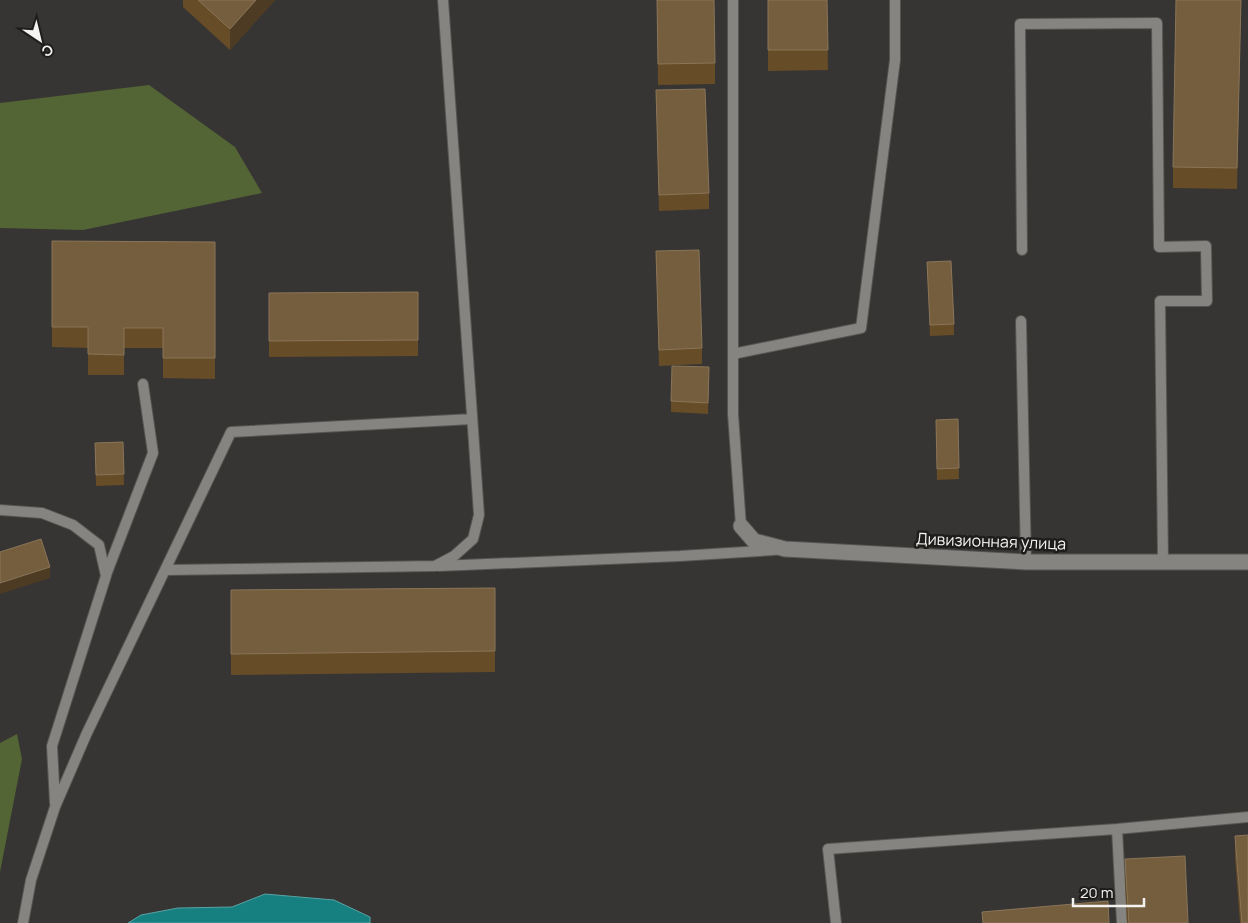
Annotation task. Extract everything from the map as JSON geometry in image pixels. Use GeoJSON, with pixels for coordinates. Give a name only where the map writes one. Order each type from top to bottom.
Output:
{"type":"FeatureCollection","features":[{"type":"Feature","properties":{"kind":"street","name":"Дивизионная улица"},"geometry":{"type":"LineString","coordinates":[[741,526],[754,541],[785,549],[1026,562],[1248,562]]}},
{"type":"Feature","properties":{"kind":"lane"},"geometry":{"type":"LineString","coordinates":[[435,566],[454,556],[473,539],[478,515],[443,0]]}},
{"type":"Feature","properties":{"kind":"lane"},"geometry":{"type":"LineString","coordinates":[[733,0],[732,414],[741,526]]}},
{"type":"Feature","properties":{"kind":"lane"},"geometry":{"type":"LineString","coordinates":[[733,354],[861,328],[895,60],[895,0]]}},
{"type":"Feature","properties":{"kind":"lane"},"geometry":{"type":"LineString","coordinates":[[1022,250],[1020,24],[1157,23],[1159,247],[1206,246],[1207,301],[1160,301],[1162,562]]}},
{"type":"Feature","properties":{"kind":"lane"},"geometry":{"type":"LineString","coordinates":[[1021,321],[1026,562]]}},
{"type":"Feature","properties":{"kind":"lane"},"geometry":{"type":"LineString","coordinates":[[55,807],[52,746],[106,576],[153,453],[143,384]]}},
{"type":"Feature","properties":{"kind":"lane"},"geometry":{"type":"LineString","coordinates":[[23,923],[31,880],[55,807],[86,734],[231,432],[472,419]]}},
{"type":"Feature","properties":{"kind":"lane"},"geometry":{"type":"LineString","coordinates":[[0,510],[42,513],[73,525],[100,545],[106,576]]}},
{"type":"Feature","properties":{"kind":"lane"},"geometry":{"type":"LineString","coordinates":[[164,570],[435,566],[680,556],[785,549]]}},
{"type":"Feature","properties":{"kind":"lane"},"geometry":{"type":"LineString","coordinates":[[836,923],[828,848],[1118,829],[1248,817]]}},
{"type":"Feature","properties":{"kind":"lane"},"geometry":{"type":"LineString","coordinates":[[1118,829],[1122,923]]}},
{"type":"Feature","properties":{"kind":"green space"},"geometry":{"type":"Polygon","coordinates":[[[149,85],[235,147],[262,193],[83,230],[0,228],[0,103],[149,85]]]}},
{"type":"Feature","properties":{"kind":"green space"},"geometry":{"type":"Polygon","coordinates":[[[17,734],[22,759],[0,872],[0,743],[17,734]]]}},
{"type":"Feature","properties":{"kind":"water"},"geometry":{"type":"Polygon","coordinates":[[[265,894],[334,900],[370,917],[370,923],[128,923],[141,915],[178,908],[232,907],[265,894]]]}},
{"type":"Feature","properties":{"kind":"building"},"geometry":{"type":"Polygon","coordinates":[[[198,0],[256,0],[230,29],[198,0]]]}},
{"type":"Feature","properties":{"kind":"building"},"geometry":{"type":"Polygon","coordinates":[[[657,0],[714,0],[715,63],[658,64],[657,0]]]}},
{"type":"Feature","properties":{"kind":"building"},"geometry":{"type":"Polygon","coordinates":[[[768,0],[827,0],[828,50],[768,50],[768,0]]]}},
{"type":"Feature","properties":{"kind":"building"},"geometry":{"type":"Polygon","coordinates":[[[1176,0],[1241,0],[1237,168],[1173,167],[1176,0]]]}},
{"type":"Feature","properties":{"kind":"building"},"geometry":{"type":"Polygon","coordinates":[[[705,89],[709,193],[659,195],[656,90],[705,89]]]}},
{"type":"Feature","properties":{"kind":"building"},"geometry":{"type":"Polygon","coordinates":[[[52,241],[215,242],[215,358],[163,358],[163,328],[124,328],[124,355],[88,354],[88,327],[52,327],[52,241]]]}},
{"type":"Feature","properties":{"kind":"building"},"geometry":{"type":"Polygon","coordinates":[[[699,250],[702,348],[659,350],[656,251],[699,250]]]}},
{"type":"Feature","properties":{"kind":"building"},"geometry":{"type":"Polygon","coordinates":[[[951,261],[954,324],[930,325],[927,262],[951,261]]]}},
{"type":"Feature","properties":{"kind":"building"},"geometry":{"type":"Polygon","coordinates":[[[418,292],[418,340],[269,341],[269,293],[418,292]]]}},
{"type":"Feature","properties":{"kind":"building"},"geometry":{"type":"Polygon","coordinates":[[[672,366],[709,367],[708,403],[671,401],[672,366]]]}},
{"type":"Feature","properties":{"kind":"building"},"geometry":{"type":"Polygon","coordinates":[[[958,419],[959,468],[937,469],[936,420],[958,419]]]}},
{"type":"Feature","properties":{"kind":"building"},"geometry":{"type":"Polygon","coordinates":[[[123,442],[124,474],[96,475],[95,443],[123,442]]]}},
{"type":"Feature","properties":{"kind":"building"},"geometry":{"type":"Polygon","coordinates":[[[41,539],[50,567],[0,583],[0,552],[41,539]]]}},
{"type":"Feature","properties":{"kind":"building"},"geometry":{"type":"Polygon","coordinates":[[[495,588],[495,651],[231,654],[231,590],[495,588]]]}},
{"type":"Feature","properties":{"kind":"building"},"geometry":{"type":"Polygon","coordinates":[[[1248,835],[1248,923],[1242,923],[1235,836],[1248,835]]]}},
{"type":"Feature","properties":{"kind":"building"},"geometry":{"type":"Polygon","coordinates":[[[1185,856],[1188,923],[1129,923],[1125,859],[1185,856]]]}},
{"type":"Feature","properties":{"kind":"building"},"geometry":{"type":"Polygon","coordinates":[[[1108,901],[1109,923],[983,923],[982,912],[1108,901]]]}}]}
